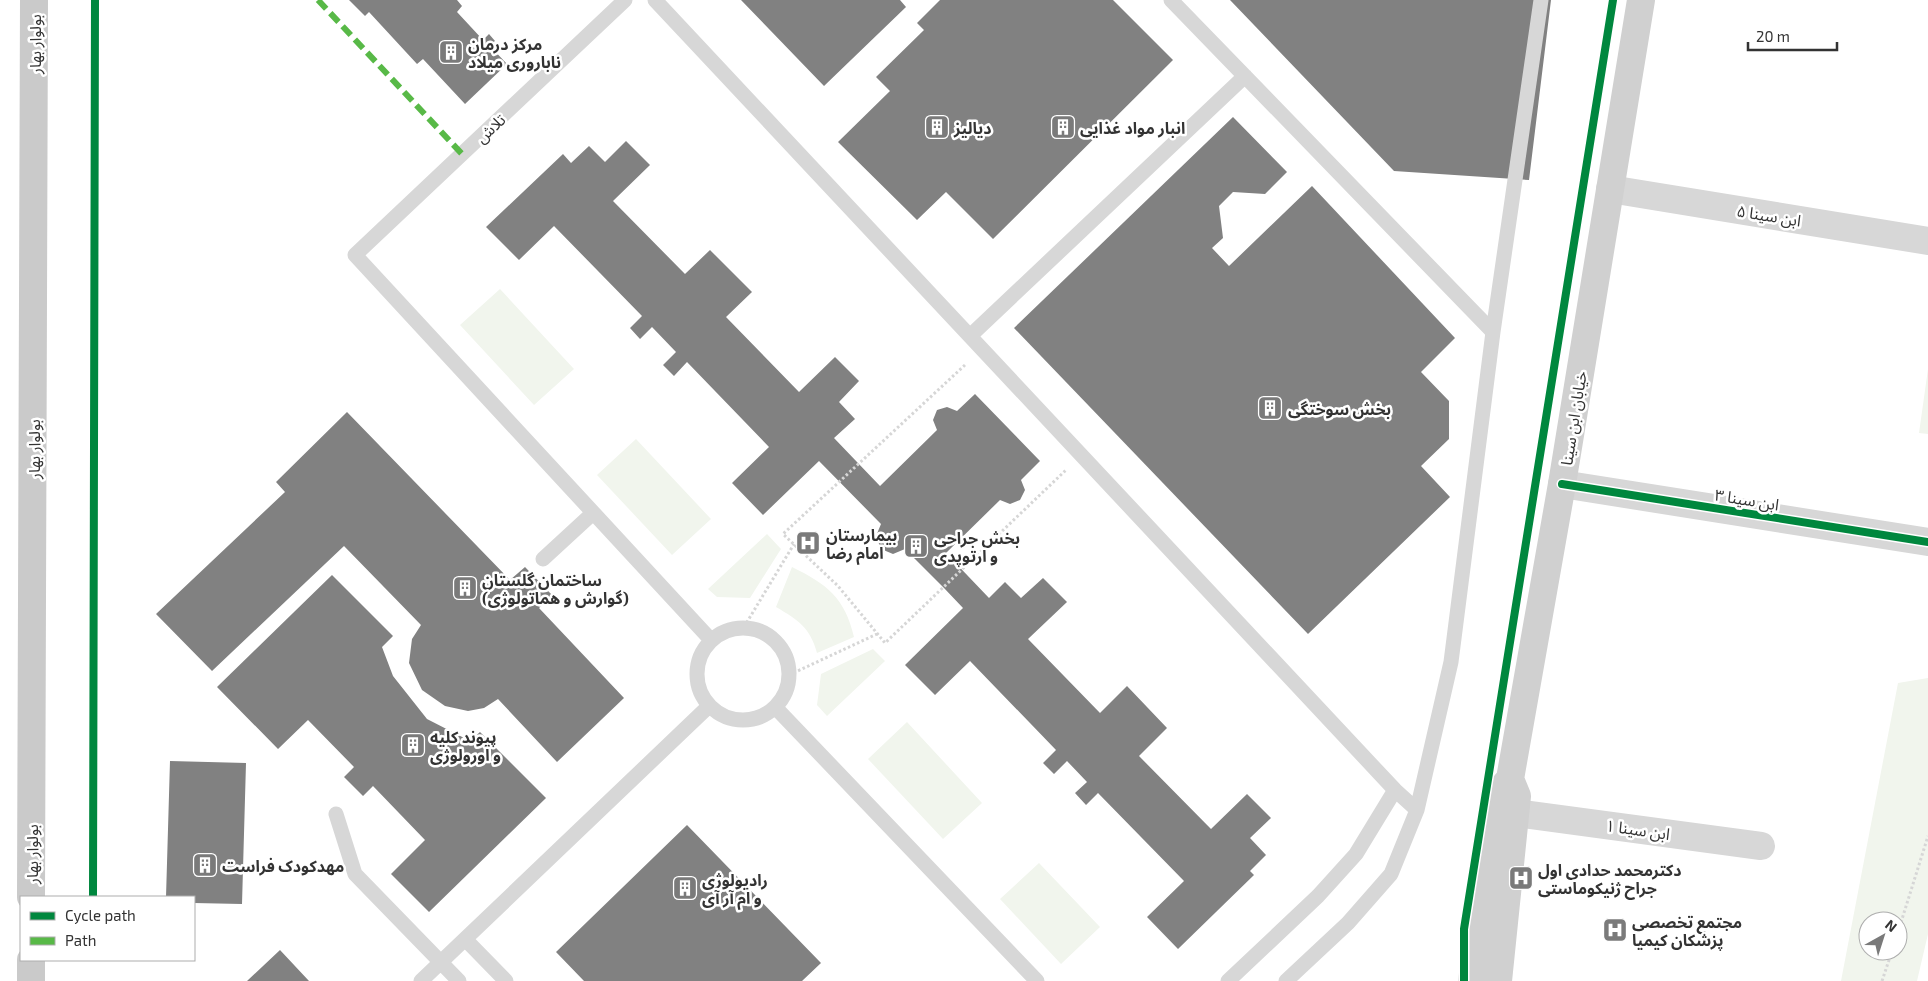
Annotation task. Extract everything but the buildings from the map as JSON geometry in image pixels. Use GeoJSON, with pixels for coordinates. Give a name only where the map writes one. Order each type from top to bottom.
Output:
{"type":"FeatureCollection","features":[{"type":"Feature","properties":{"kind":"main road","name":"بولوار بهار"},"geometry":{"type":"LineString","coordinates":[[31,896],[34,0]]}},
{"type":"Feature","properties":{"kind":"main road","name":"خیابان ابن سینا"},"geometry":{"type":"LineString","coordinates":[[1498,981],[1517,796],[1510,779],[1562,484],[1641,0]]}},
{"type":"Feature","properties":{"kind":"main road"},"geometry":{"type":"LineString","coordinates":[[1472,981],[1497,794],[1510,779]]}},
{"type":"Feature","properties":{"kind":"main road"},"geometry":{"type":"LineString","coordinates":[[31,961],[31,981]]}},
{"type":"Feature","properties":{"kind":"street","name":"ابن سینا ۵"},"geometry":{"type":"LineString","coordinates":[[1610,189],[1928,241]]}},
{"type":"Feature","properties":{"kind":"street","name":"ابن سینا ۳"},"geometry":{"type":"LineString","coordinates":[[1562,484],[1928,542]]}},
{"type":"Feature","properties":{"kind":"street","name":"ابن سینا ۱"},"geometry":{"type":"LineString","coordinates":[[1515,812],[1761,846]]}},
{"type":"Feature","properties":{"kind":"lane","name":"تلاش"},"geometry":{"type":"LineString","coordinates":[[593,513],[355,255],[625,0]]}},
{"type":"Feature","properties":{"kind":"lane"},"geometry":{"type":"LineString","coordinates":[[655,0],[1396,790],[1417,810]]}},
{"type":"Feature","properties":{"kind":"lane"},"geometry":{"type":"LineString","coordinates":[[1171,0],[1494,332]]}},
{"type":"Feature","properties":{"kind":"lane"},"geometry":{"type":"LineString","coordinates":[[1286,981],[1348,923],[1391,874],[1417,810],[1451,662],[1540,0]]}},
{"type":"Feature","properties":{"kind":"lane"},"geometry":{"type":"LineString","coordinates":[[970,336],[1245,76]]}},
{"type":"Feature","properties":{"kind":"lane"},"geometry":{"type":"LineString","coordinates":[[543,559],[593,513],[711,640]]}},
{"type":"Feature","properties":{"kind":"lane"},"geometry":{"type":"LineString","coordinates":[[744,628],[756,629],[776,642],[784,652],[789,675],[783,698],[774,707],[765,714],[742,720],[730,718],[709,706],[702,696],[697,672],[703,650],[711,640],[721,633],[744,628]]}},
{"type":"Feature","properties":{"kind":"lane"},"geometry":{"type":"LineString","coordinates":[[421,981],[709,706]]}},
{"type":"Feature","properties":{"kind":"lane"},"geometry":{"type":"LineString","coordinates":[[774,707],[1037,981]]}},
{"type":"Feature","properties":{"kind":"lane"},"geometry":{"type":"LineString","coordinates":[[1228,981],[1318,896],[1344,868],[1356,854],[1396,790]]}},
{"type":"Feature","properties":{"kind":"lane"},"geometry":{"type":"LineString","coordinates":[[336,814],[355,874],[459,981]]}},
{"type":"Feature","properties":{"kind":"lane"},"geometry":{"type":"LineString","coordinates":[[466,939],[506,981]]}},
{"type":"Feature","properties":{"kind":"path"},"geometry":{"type":"LineString","coordinates":[[982,349],[783,534],[838,586],[885,643],[1082,455]]}},
{"type":"Feature","properties":{"kind":"path"},"geometry":{"type":"LineString","coordinates":[[744,628],[794,544]]}},
{"type":"Feature","properties":{"kind":"path"},"geometry":{"type":"LineString","coordinates":[[789,675],[877,634]]}},
{"type":"Feature","properties":{"kind":"path"},"geometry":{"type":"LineString","coordinates":[[1905,911],[1928,836]]}},
{"type":"Feature","properties":{"kind":"path"},"geometry":{"type":"LineString","coordinates":[[1882,981],[1889,961]]}},
{"type":"Feature","properties":{"kind":"shaded area"},"geometry":{"type":"Polygon","coordinates":[[[500,289],[574,369],[534,405],[460,325],[500,289]]]}},
{"type":"Feature","properties":{"kind":"shaded area"},"geometry":{"type":"Polygon","coordinates":[[[1928,369],[1928,434],[1919,433],[1928,369]]]}},
{"type":"Feature","properties":{"kind":"shaded area"},"geometry":{"type":"Polygon","coordinates":[[[636,439],[711,519],[672,555],[597,475],[636,439]]]}},
{"type":"Feature","properties":{"kind":"shaded area"},"geometry":{"type":"Polygon","coordinates":[[[767,534],[781,549],[750,598],[717,597],[708,589],[767,534]]]}},
{"type":"Feature","properties":{"kind":"shaded area"},"geometry":{"type":"Polygon","coordinates":[[[792,567],[825,586],[833,594],[845,612],[854,637],[817,653],[807,630],[791,616],[776,607],[792,567]]]}},
{"type":"Feature","properties":{"kind":"shaded area"},"geometry":{"type":"Polygon","coordinates":[[[873,649],[885,661],[827,716],[817,705],[821,674],[873,649]]]}},
{"type":"Feature","properties":{"kind":"shaded area"},"geometry":{"type":"Polygon","coordinates":[[[1928,678],[1928,934],[1917,981],[1841,981],[1898,683],[1928,678]]]}},
{"type":"Feature","properties":{"kind":"shaded area"},"geometry":{"type":"Polygon","coordinates":[[[907,722],[982,803],[943,839],[868,759],[907,722]]]}},
{"type":"Feature","properties":{"kind":"shaded area"},"geometry":{"type":"Polygon","coordinates":[[[1039,863],[1100,927],[1061,964],[1000,899],[1039,863]]]}},
{"type":"Feature","properties":{"kind":"marked path"},"geometry":{"type":"LineString","coordinates":[[318,0],[462,154]]}},
{"type":"Feature","properties":{"kind":"cycle path"},"geometry":{"type":"LineString","coordinates":[[93,896],[95,0]]}},
{"type":"Feature","properties":{"kind":"cycle path"},"geometry":{"type":"LineString","coordinates":[[1464,981],[1464,929],[1613,0]]}},
{"type":"Feature","properties":{"kind":"cycle path"},"geometry":{"type":"LineString","coordinates":[[1562,484],[1928,542]]}},
{"type":"Feature","properties":{"kind":"place","name":"مرکز درمان ناباروری میلاد"},"geometry":{"type":"Point","coordinates":[451,52]}},
{"type":"Feature","properties":{"kind":"place","name":"دیالیز"},"geometry":{"type":"Point","coordinates":[937,127]}},
{"type":"Feature","properties":{"kind":"place","name":"انبار مواد غذایی"},"geometry":{"type":"Point","coordinates":[1063,127]}},
{"type":"Feature","properties":{"kind":"place","name":"بخش سوختگی"},"geometry":{"type":"Point","coordinates":[1270,408]}},
{"type":"Feature","properties":{"kind":"place","name":"بیمارستان امام رضا"},"geometry":{"type":"Point","coordinates":[808,543]}},
{"type":"Feature","properties":{"kind":"place","name":"بخش جراحی و ارتوپدی"},"geometry":{"type":"Point","coordinates":[916,546]}},
{"type":"Feature","properties":{"kind":"place","name":"ساختمان گلستان (گوارش و هماتولوژی)"},"geometry":{"type":"Point","coordinates":[465,588]}},
{"type":"Feature","properties":{"kind":"place","name":"پیوند کلیه و اورولوژی"},"geometry":{"type":"Point","coordinates":[413,745]}},
{"type":"Feature","properties":{"kind":"place","name":"مهدکودک فراست"},"geometry":{"type":"Point","coordinates":[205,865]}},
{"type":"Feature","properties":{"kind":"place","name":"دکترمحمد حدادی اول جراح ژنیکوماستی"},"geometry":{"type":"Point","coordinates":[1521,878]}},
{"type":"Feature","properties":{"kind":"place","name":"رادیولوژی و ام آر آی"},"geometry":{"type":"Point","coordinates":[685,888]}},
{"type":"Feature","properties":{"kind":"place","name":"مجتمع تخصصی پزشکان کیمیا"},"geometry":{"type":"Point","coordinates":[1615,930]}}]}
